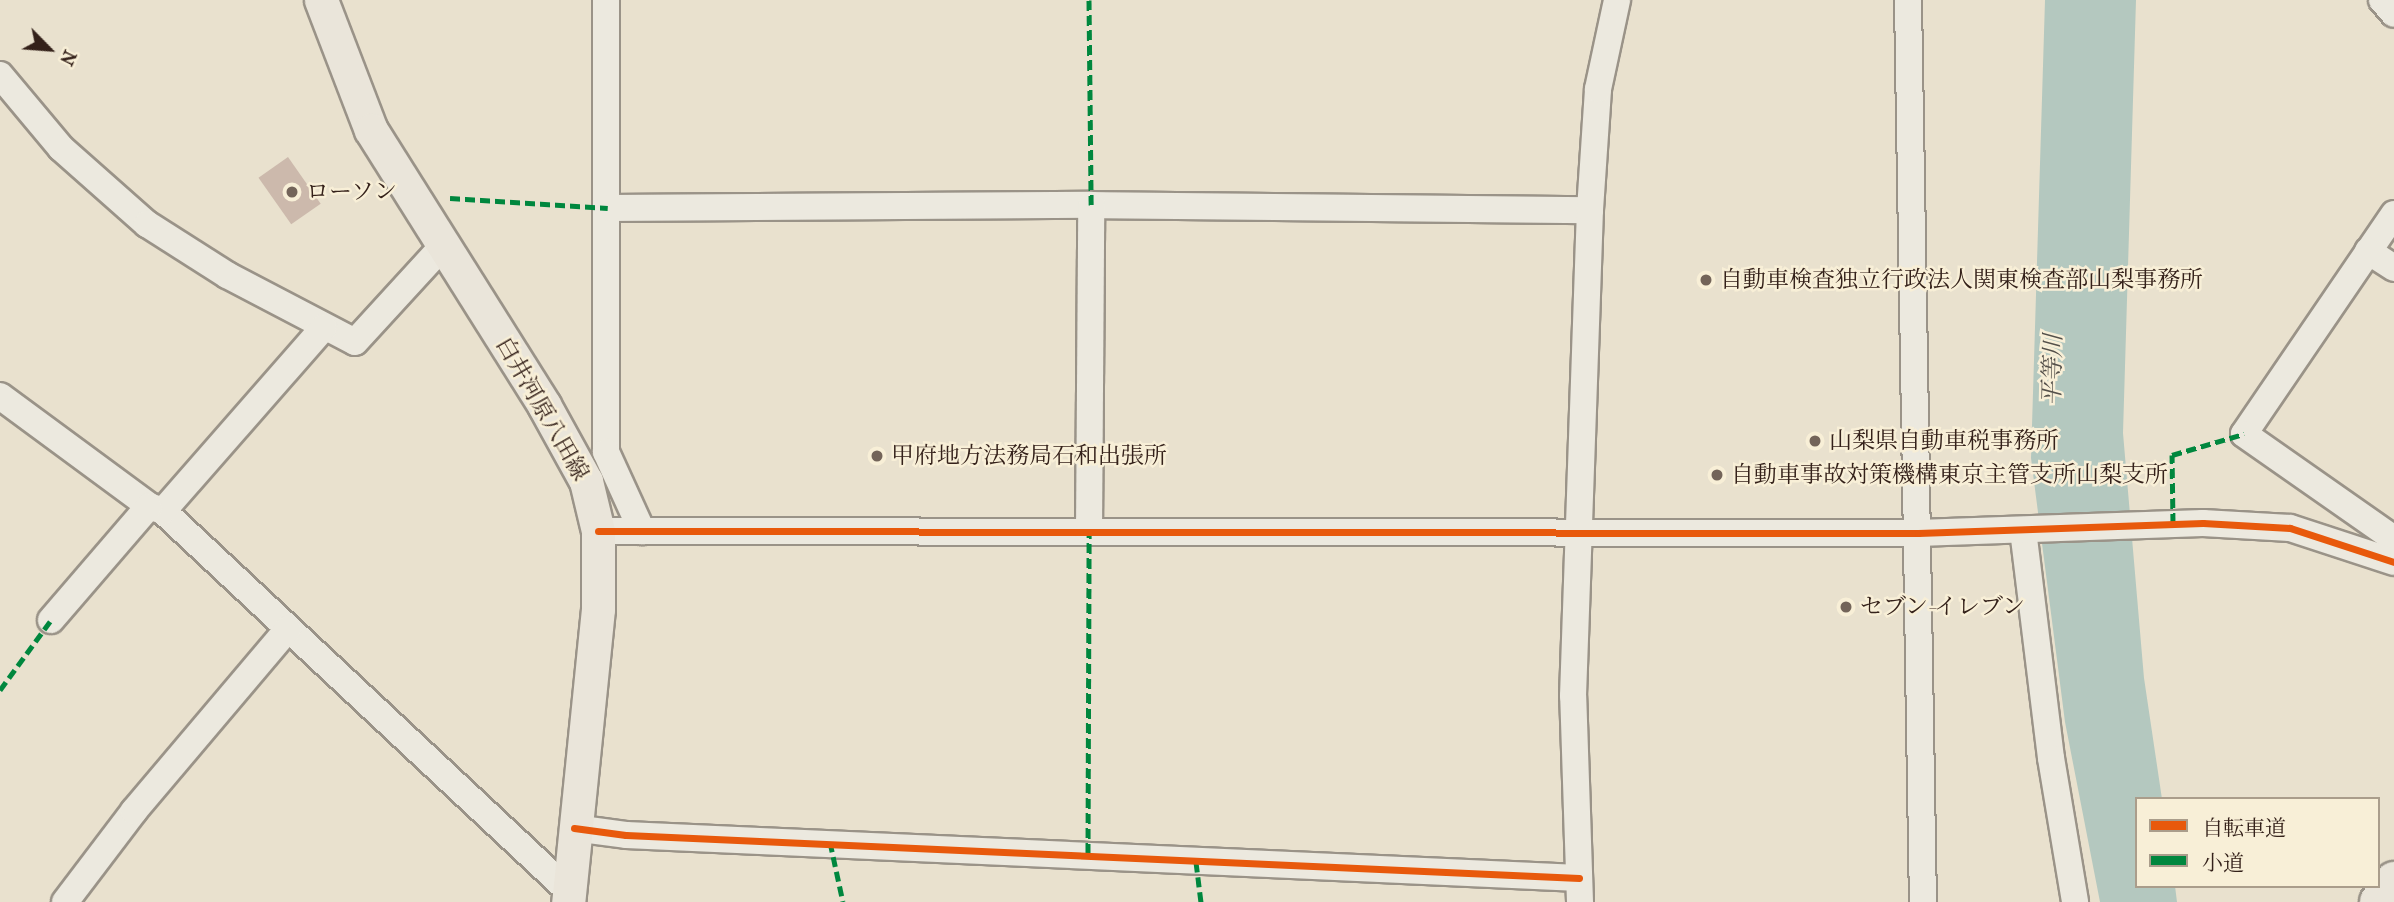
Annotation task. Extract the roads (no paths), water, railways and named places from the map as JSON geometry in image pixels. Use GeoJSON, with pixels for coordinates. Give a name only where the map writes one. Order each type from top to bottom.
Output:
{"type":"FeatureCollection","features":[{"type":"Feature","properties":{"kind":"highway"},"geometry":{"type":"LineString","coordinates":[[2379,902],[2394,881]]}},
{"type":"Feature","properties":{"kind":"main road","name":"白井河原八田線"},"geometry":{"type":"LineString","coordinates":[[321,0],[366,119],[568,445],[586,481],[598,531],[598,609],[568,897]]}},
{"type":"Feature","properties":{"kind":"street"},"geometry":{"type":"LineString","coordinates":[[606,0],[606,452],[642,531]]}},
{"type":"Feature","properties":{"kind":"street"},"geometry":{"type":"LineString","coordinates":[[574,828],[626,835],[1580,890],[1573,696],[1590,210],[1598,89],[1618,0]]}},
{"type":"Feature","properties":{"kind":"street"},"geometry":{"type":"LineString","coordinates":[[1908,0],[1923,902]]}},
{"type":"Feature","properties":{"kind":"street"},"geometry":{"type":"LineString","coordinates":[[2382,0],[2394,14]]}},
{"type":"Feature","properties":{"kind":"street"},"geometry":{"type":"LineString","coordinates":[[0,75],[61,148],[147,224],[227,275],[355,342],[443,246]]}},
{"type":"Feature","properties":{"kind":"street"},"geometry":{"type":"LineString","coordinates":[[608,208],[1091,205],[1590,210]]}},
{"type":"Feature","properties":{"kind":"street"},"geometry":{"type":"LineString","coordinates":[[1089,532],[1091,205]]}},
{"type":"Feature","properties":{"kind":"street"},"geometry":{"type":"LineString","coordinates":[[2394,214],[2244,434],[2394,539]]}},
{"type":"Feature","properties":{"kind":"street"},"geometry":{"type":"LineString","coordinates":[[2368,251],[2394,268]]}},
{"type":"Feature","properties":{"kind":"street"},"geometry":{"type":"LineString","coordinates":[[51,620],[324,327]]}},
{"type":"Feature","properties":{"kind":"street"},"geometry":{"type":"LineString","coordinates":[[0,396],[156,509],[288,629],[568,897]]}},
{"type":"Feature","properties":{"kind":"street"},"geometry":{"type":"LineString","coordinates":[[598,531],[1917,533],[2139,524],[2290,528],[2394,562]]}},
{"type":"Feature","properties":{"kind":"street"},"geometry":{"type":"LineString","coordinates":[[2028,529],[2051,758],[2075,902]]}},
{"type":"Feature","properties":{"kind":"street"},"geometry":{"type":"LineString","coordinates":[[65,902],[134,811],[288,629]]}},
{"type":"Feature","properties":{"kind":"water","name":"平等川"},"geometry":{"type":"Polygon","coordinates":[[[2045,0],[2136,0],[2123,433],[2144,678],[2162,797],[2135,797],[2135,888],[2175,888],[2177,902],[2100,902],[2065,722],[2031,458],[2045,0]]]}},
{"type":"Feature","properties":{"kind":"place","name":"ローソン"},"geometry":{"type":"Point","coordinates":[292,192]}},
{"type":"Feature","properties":{"kind":"place","name":"自動車検査独立行政法人関東検査部山梨事務所"},"geometry":{"type":"Point","coordinates":[1706,280]}},
{"type":"Feature","properties":{"kind":"place","name":"山梨県自動車税事務所"},"geometry":{"type":"Point","coordinates":[1815,441]}},
{"type":"Feature","properties":{"kind":"place","name":"甲府地方法務局石和出張所"},"geometry":{"type":"Point","coordinates":[877,456]}},
{"type":"Feature","properties":{"kind":"place","name":"自動車事故対策機構東京主管支所山梨支所"},"geometry":{"type":"Point","coordinates":[1717,475]}},
{"type":"Feature","properties":{"kind":"place","name":"セブン-イレブン"},"geometry":{"type":"Point","coordinates":[1846,607]}}]}
